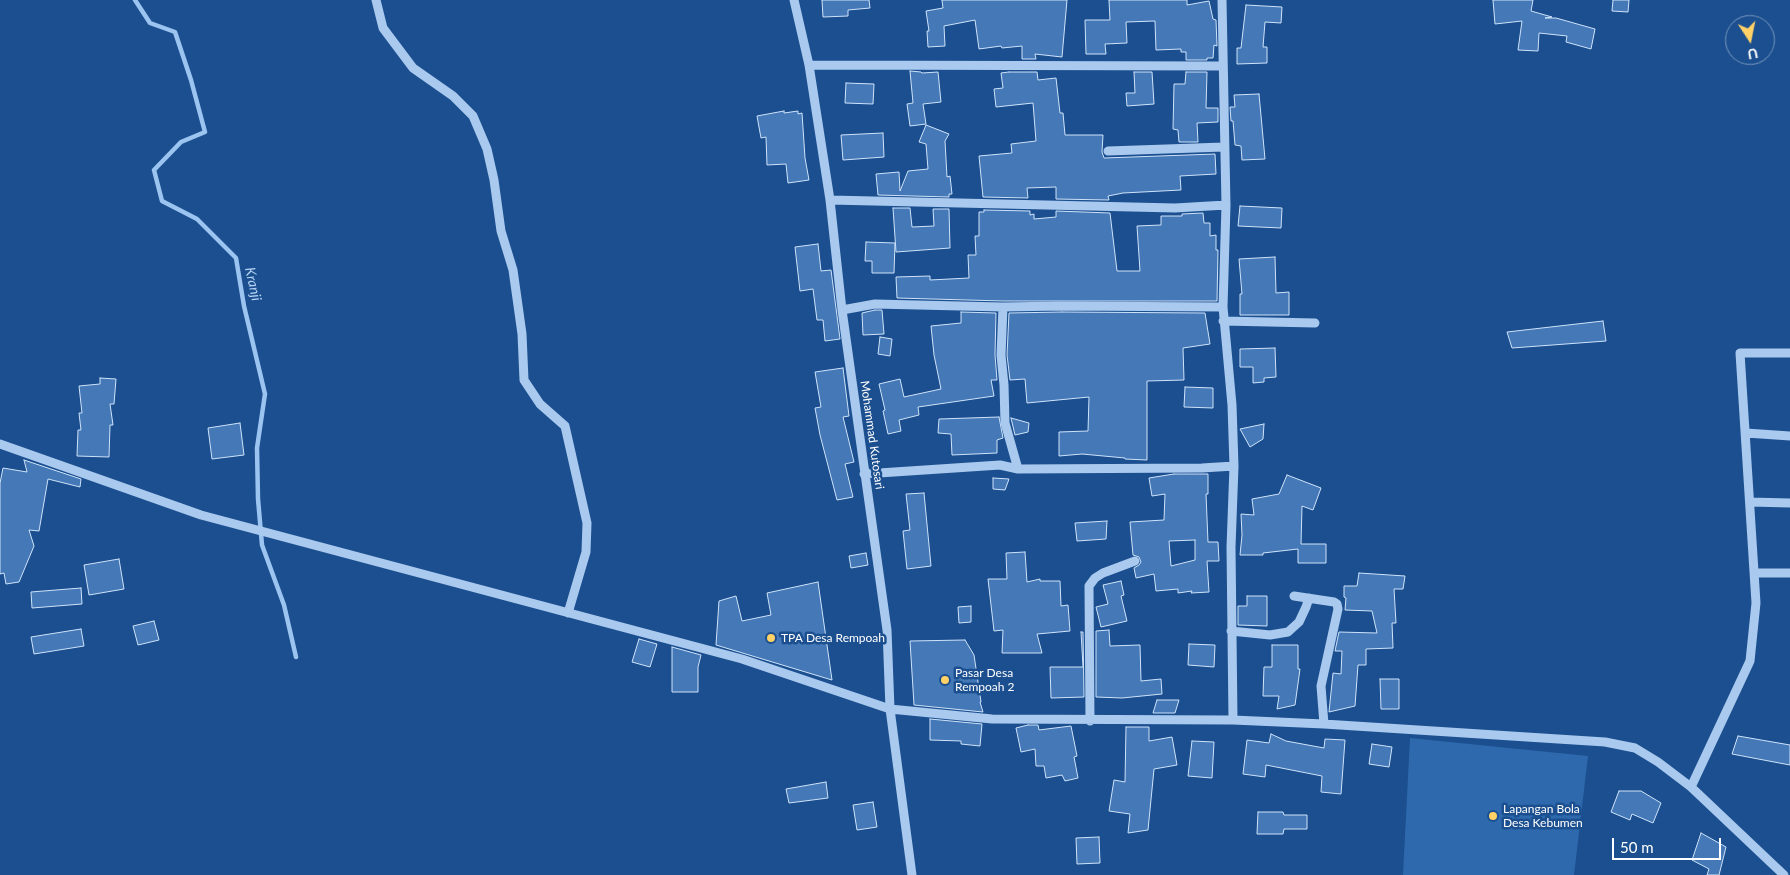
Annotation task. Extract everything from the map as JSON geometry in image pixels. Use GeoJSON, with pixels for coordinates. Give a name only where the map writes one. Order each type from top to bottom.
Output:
{"type":"FeatureCollection","features":[{"type":"Feature","properties":{"kind":"street"},"geometry":{"type":"LineString","coordinates":[[376,0],[383,28],[413,68],[453,96],[473,116],[486,149],[494,180],[501,231],[513,270],[522,334],[524,380],[540,404],[565,426],[587,523],[586,552],[568,613]]}},
{"type":"Feature","properties":{"kind":"street","name":"Mohammad Kutosari"},"geometry":{"type":"LineString","coordinates":[[794,0],[809,65],[830,200],[842,310],[887,630],[890,709],[912,875]]}},
{"type":"Feature","properties":{"kind":"street"},"geometry":{"type":"LineString","coordinates":[[1222,0],[1226,205],[1223,321],[1232,404],[1234,466],[1231,547],[1233,720]]}},
{"type":"Feature","properties":{"kind":"street"},"geometry":{"type":"LineString","coordinates":[[809,65],[1223,66]]}},
{"type":"Feature","properties":{"kind":"street"},"geometry":{"type":"LineString","coordinates":[[1108,151],[1224,147]]}},
{"type":"Feature","properties":{"kind":"street"},"geometry":{"type":"LineString","coordinates":[[830,200],[1175,208],[1226,205]]}},
{"type":"Feature","properties":{"kind":"street"},"geometry":{"type":"LineString","coordinates":[[842,310],[875,304],[1003,307],[1223,307]]}},
{"type":"Feature","properties":{"kind":"street"},"geometry":{"type":"LineString","coordinates":[[1003,307],[1001,354],[1004,385],[1004,423],[1018,469]]}},
{"type":"Feature","properties":{"kind":"street"},"geometry":{"type":"LineString","coordinates":[[1223,321],[1315,323]]}},
{"type":"Feature","properties":{"kind":"street"},"geometry":{"type":"LineString","coordinates":[[1691,787],[1750,661],[1756,603],[1740,354],[1790,353]]}},
{"type":"Feature","properties":{"kind":"street"},"geometry":{"type":"LineString","coordinates":[[1746,433],[1790,436]]}},
{"type":"Feature","properties":{"kind":"street"},"geometry":{"type":"LineString","coordinates":[[0,444],[201,515],[742,659],[890,709],[992,719],[1090,721],[1233,720],[1324,724],[1605,742],[1635,748],[1658,762],[1691,787],[1784,875]]}},
{"type":"Feature","properties":{"kind":"street"},"geometry":{"type":"LineString","coordinates":[[864,474],[1000,465],[1018,469],[1202,468],[1234,466]]}},
{"type":"Feature","properties":{"kind":"street"},"geometry":{"type":"LineString","coordinates":[[1750,502],[1790,503]]}},
{"type":"Feature","properties":{"kind":"street"},"geometry":{"type":"LineString","coordinates":[[1090,721],[1089,586],[1095,578],[1103,573],[1136,561]]}},
{"type":"Feature","properties":{"kind":"street"},"geometry":{"type":"LineString","coordinates":[[1754,573],[1790,573]]}},
{"type":"Feature","properties":{"kind":"street"},"geometry":{"type":"LineString","coordinates":[[1294,596],[1337,604],[1338,609],[1321,686],[1324,724]]}},
{"type":"Feature","properties":{"kind":"street"},"geometry":{"type":"LineString","coordinates":[[1231,631],[1270,635],[1288,632],[1299,622],[1308,598]]}},
{"type":"Feature","properties":{"kind":"shaded area","name":"Lapangan Bola Desa Kebumen"},"geometry":{"type":"Polygon","coordinates":[[[1410,738],[1588,756],[1574,875],[1403,875],[1410,738]]]}},
{"type":"Feature","properties":{"kind":"building"},"geometry":{"type":"Polygon","coordinates":[[[822,0],[869,0],[870,8],[848,10],[848,16],[823,17],[822,0]]]}},
{"type":"Feature","properties":{"kind":"building"},"geometry":{"type":"Polygon","coordinates":[[[942,0],[1067,0],[1062,57],[1035,54],[1036,59],[1022,59],[1022,46],[979,49],[975,20],[944,26],[945,46],[928,47],[927,31],[929,31],[926,11],[943,8],[942,0]]]}},
{"type":"Feature","properties":{"kind":"building"},"geometry":{"type":"Polygon","coordinates":[[[1109,0],[1187,0],[1187,5],[1209,1],[1213,19],[1216,20],[1217,46],[1214,45],[1213,58],[1207,58],[1207,60],[1186,60],[1186,52],[1181,52],[1181,49],[1156,50],[1155,21],[1126,22],[1127,43],[1105,44],[1106,54],[1086,54],[1085,20],[1110,20],[1109,0]]]}},
{"type":"Feature","properties":{"kind":"building"},"geometry":{"type":"Polygon","coordinates":[[[1493,0],[1533,0],[1531,11],[1552,17],[1545,18],[1556,18],[1595,29],[1591,49],[1566,42],[1567,36],[1539,33],[1538,51],[1518,50],[1522,21],[1495,24],[1493,0]]]}},
{"type":"Feature","properties":{"kind":"building"},"geometry":{"type":"Polygon","coordinates":[[[1613,0],[1629,0],[1628,12],[1612,11],[1613,0]]]}},
{"type":"Feature","properties":{"kind":"building"},"geometry":{"type":"Polygon","coordinates":[[[1246,5],[1282,7],[1281,23],[1265,22],[1263,47],[1267,47],[1267,63],[1237,64],[1237,48],[1241,48],[1246,5]]]}},
{"type":"Feature","properties":{"kind":"building"},"geometry":{"type":"Polygon","coordinates":[[[910,71],[922,73],[938,72],[941,102],[923,104],[926,124],[910,126],[907,104],[913,103],[910,71]]]}},
{"type":"Feature","properties":{"kind":"building"},"geometry":{"type":"Polygon","coordinates":[[[1037,72],[1038,80],[1056,78],[1060,113],[1063,113],[1065,135],[1103,135],[1102,152],[1104,158],[1215,154],[1216,174],[1180,176],[1181,190],[1123,193],[1108,196],[1109,200],[1056,199],[1056,187],[1027,188],[1028,198],[983,197],[979,156],[1012,153],[1011,144],[1036,141],[1033,103],[996,107],[994,89],[1003,88],[1001,73],[1037,72]]]}},
{"type":"Feature","properties":{"kind":"building"},"geometry":{"type":"Polygon","coordinates":[[[1134,72],[1152,72],[1154,104],[1127,106],[1126,93],[1135,93],[1134,72]]]}},
{"type":"Feature","properties":{"kind":"building"},"geometry":{"type":"Polygon","coordinates":[[[1186,72],[1207,72],[1206,108],[1218,108],[1218,122],[1197,123],[1198,142],[1179,142],[1178,130],[1173,129],[1174,84],[1185,84],[1186,72]]]}},
{"type":"Feature","properties":{"kind":"building"},"geometry":{"type":"Polygon","coordinates":[[[846,83],[874,84],[873,104],[845,103],[846,83]]]}},
{"type":"Feature","properties":{"kind":"building"},"geometry":{"type":"Polygon","coordinates":[[[1259,94],[1265,159],[1242,160],[1241,146],[1235,145],[1230,107],[1235,107],[1234,95],[1259,94]]]}},
{"type":"Feature","properties":{"kind":"building"},"geometry":{"type":"Polygon","coordinates":[[[784,111],[784,113],[798,111],[798,114],[802,113],[805,158],[809,180],[788,183],[786,164],[767,165],[766,137],[761,138],[757,116],[784,111]]]}},
{"type":"Feature","properties":{"kind":"building"},"geometry":{"type":"Polygon","coordinates":[[[926,125],[949,134],[945,141],[947,177],[950,176],[952,194],[949,194],[949,197],[878,195],[876,174],[899,172],[900,191],[908,171],[928,169],[926,144],[919,142],[926,125]]]}},
{"type":"Feature","properties":{"kind":"building"},"geometry":{"type":"Polygon","coordinates":[[[883,133],[884,157],[843,160],[841,135],[883,133]]]}},
{"type":"Feature","properties":{"kind":"building"},"geometry":{"type":"Polygon","coordinates":[[[1240,206],[1282,208],[1281,228],[1238,226],[1240,206]]]}},
{"type":"Feature","properties":{"kind":"building"},"geometry":{"type":"Polygon","coordinates":[[[893,208],[910,208],[912,227],[934,226],[933,209],[949,209],[950,248],[896,252],[893,208]]]}},
{"type":"Feature","properties":{"kind":"building"},"geometry":{"type":"Polygon","coordinates":[[[984,210],[1030,211],[1030,215],[1034,214],[1034,219],[1056,217],[1056,211],[1110,213],[1117,271],[1140,271],[1137,226],[1161,225],[1161,216],[1203,213],[1204,223],[1210,223],[1210,236],[1216,235],[1216,250],[1218,250],[1217,301],[1003,301],[897,298],[896,277],[930,276],[930,280],[969,278],[968,255],[976,255],[975,236],[979,236],[979,212],[984,212],[984,210]]]}},
{"type":"Feature","properties":{"kind":"building"},"geometry":{"type":"Polygon","coordinates":[[[866,242],[895,243],[894,273],[872,273],[872,261],[865,261],[866,242]]]}},
{"type":"Feature","properties":{"kind":"building"},"geometry":{"type":"Polygon","coordinates":[[[818,244],[821,271],[831,270],[840,339],[825,341],[823,320],[817,320],[813,289],[800,291],[795,247],[818,244]]]}},
{"type":"Feature","properties":{"kind":"building"},"geometry":{"type":"Polygon","coordinates":[[[1275,257],[1276,293],[1289,292],[1289,315],[1240,315],[1240,294],[1242,294],[1239,259],[1275,257]]]}},
{"type":"Feature","properties":{"kind":"building"},"geometry":{"type":"Polygon","coordinates":[[[882,310],[884,334],[863,335],[862,313],[882,310]]]}},
{"type":"Feature","properties":{"kind":"building"},"geometry":{"type":"Polygon","coordinates":[[[961,312],[996,313],[995,355],[997,380],[991,380],[994,396],[918,407],[919,415],[899,420],[901,431],[888,434],[879,384],[900,379],[904,397],[941,389],[934,355],[931,326],[961,323],[961,312]]]}},
{"type":"Feature","properties":{"kind":"building"},"geometry":{"type":"Polygon","coordinates":[[[1009,313],[1205,313],[1210,344],[1183,348],[1184,380],[1147,381],[1147,460],[1082,454],[1059,456],[1059,432],[1088,431],[1089,397],[1027,403],[1025,379],[1010,380],[1007,355],[1009,313]]]}},
{"type":"Feature","properties":{"kind":"building"},"geometry":{"type":"Polygon","coordinates":[[[1603,321],[1606,341],[1512,348],[1507,332],[1603,321]]]}},
{"type":"Feature","properties":{"kind":"building"},"geometry":{"type":"Polygon","coordinates":[[[880,337],[892,339],[890,356],[878,354],[880,337]]]}},
{"type":"Feature","properties":{"kind":"building"},"geometry":{"type":"Polygon","coordinates":[[[1275,348],[1276,377],[1264,378],[1264,382],[1253,383],[1253,367],[1240,367],[1240,349],[1275,348]]]}},
{"type":"Feature","properties":{"kind":"building"},"geometry":{"type":"Polygon","coordinates":[[[843,368],[849,416],[843,417],[854,462],[845,464],[853,497],[837,500],[815,408],[821,407],[815,372],[843,368]]]}},
{"type":"Feature","properties":{"kind":"building"},"geometry":{"type":"Polygon","coordinates":[[[100,378],[116,379],[114,404],[110,404],[113,425],[110,425],[109,457],[77,456],[78,430],[81,430],[79,413],[82,413],[79,386],[100,384],[100,378]]]}},
{"type":"Feature","properties":{"kind":"building"},"geometry":{"type":"Polygon","coordinates":[[[1185,387],[1213,388],[1213,408],[1184,407],[1185,387]]]}},
{"type":"Feature","properties":{"kind":"building"},"geometry":{"type":"Polygon","coordinates":[[[999,417],[1003,438],[997,440],[997,453],[952,455],[951,434],[938,433],[939,419],[999,417]]]}},
{"type":"Feature","properties":{"kind":"building"},"geometry":{"type":"Polygon","coordinates":[[[1011,418],[1029,423],[1028,432],[1015,435],[1011,418]]]}},
{"type":"Feature","properties":{"kind":"building"},"geometry":{"type":"Polygon","coordinates":[[[240,423],[244,455],[212,459],[208,428],[240,423]]]}},
{"type":"Feature","properties":{"kind":"building"},"geometry":{"type":"Polygon","coordinates":[[[1264,424],[1263,439],[1250,447],[1240,429],[1264,424]]]}},
{"type":"Feature","properties":{"kind":"building"},"geometry":{"type":"Polygon","coordinates":[[[24,460],[81,479],[80,487],[48,479],[39,531],[29,530],[34,546],[19,582],[6,584],[4,573],[0,574],[0,483],[3,468],[27,472],[24,460]]]}},
{"type":"Feature","properties":{"kind":"building"},"geometry":{"type":"Polygon","coordinates":[[[1174,474],[1208,474],[1208,494],[1206,494],[1208,542],[1218,542],[1219,561],[1207,561],[1209,592],[1191,593],[1192,591],[1178,593],[1178,589],[1156,591],[1154,574],[1136,578],[1134,568],[1141,562],[1139,557],[1133,555],[1130,522],[1164,520],[1165,494],[1152,496],[1149,478],[1174,474]],[[1195,540],[1169,541],[1171,566],[1195,560],[1195,540]]]}},
{"type":"Feature","properties":{"kind":"building"},"geometry":{"type":"Polygon","coordinates":[[[1287,475],[1321,488],[1313,510],[1302,506],[1301,544],[1326,544],[1326,563],[1298,563],[1298,549],[1263,553],[1263,555],[1240,555],[1242,535],[1241,514],[1254,515],[1252,499],[1279,494],[1287,475]]]}},
{"type":"Feature","properties":{"kind":"building"},"geometry":{"type":"Polygon","coordinates":[[[993,478],[1009,479],[1005,490],[993,489],[993,478]]]}},
{"type":"Feature","properties":{"kind":"building"},"geometry":{"type":"Polygon","coordinates":[[[924,493],[931,566],[907,569],[903,531],[910,530],[906,494],[924,493]]]}},
{"type":"Feature","properties":{"kind":"building"},"geometry":{"type":"Polygon","coordinates":[[[1107,521],[1106,539],[1077,541],[1075,523],[1107,521]]]}},
{"type":"Feature","properties":{"kind":"building"},"geometry":{"type":"Polygon","coordinates":[[[1025,552],[1027,582],[1040,579],[1040,581],[1060,581],[1061,606],[1068,605],[1070,631],[1037,634],[1042,653],[1002,653],[1003,630],[994,631],[988,579],[1007,579],[1006,553],[1025,552]]]}},
{"type":"Feature","properties":{"kind":"building"},"geometry":{"type":"Polygon","coordinates":[[[866,553],[868,565],[851,568],[849,556],[866,553]]]}},
{"type":"Feature","properties":{"kind":"building"},"geometry":{"type":"Polygon","coordinates":[[[119,559],[124,589],[89,595],[84,565],[119,559]]]}},
{"type":"Feature","properties":{"kind":"building"},"geometry":{"type":"Polygon","coordinates":[[[1359,573],[1405,576],[1403,589],[1394,589],[1396,623],[1392,623],[1393,648],[1366,649],[1366,665],[1358,665],[1355,706],[1329,712],[1333,673],[1341,674],[1342,651],[1335,651],[1339,632],[1377,633],[1372,611],[1345,610],[1344,586],[1357,586],[1359,573]]]}},
{"type":"Feature","properties":{"kind":"building"},"geometry":{"type":"Polygon","coordinates":[[[1121,581],[1124,595],[1121,596],[1127,621],[1101,627],[1096,607],[1108,604],[1103,585],[1121,581]]]}},
{"type":"Feature","properties":{"kind":"building","name":"TPA Desa Rempoah"},"geometry":{"type":"Polygon","coordinates":[[[818,582],[832,680],[716,645],[719,601],[736,596],[742,621],[771,615],[767,593],[818,582]]]}},
{"type":"Feature","properties":{"kind":"building"},"geometry":{"type":"Polygon","coordinates":[[[81,588],[82,604],[32,608],[31,592],[81,588]]]}},
{"type":"Feature","properties":{"kind":"building"},"geometry":{"type":"Polygon","coordinates":[[[1247,596],[1267,596],[1267,626],[1238,625],[1238,606],[1247,606],[1247,596]]]}},
{"type":"Feature","properties":{"kind":"building"},"geometry":{"type":"Polygon","coordinates":[[[971,606],[971,622],[959,623],[958,607],[971,606]]]}},
{"type":"Feature","properties":{"kind":"building"},"geometry":{"type":"Polygon","coordinates":[[[154,621],[159,640],[138,645],[133,626],[154,621]]]}},
{"type":"Feature","properties":{"kind":"building"},"geometry":{"type":"Polygon","coordinates":[[[81,629],[84,646],[34,654],[31,637],[81,629]]]}},
{"type":"Feature","properties":{"kind":"building"},"geometry":{"type":"Polygon","coordinates":[[[1109,630],[1110,646],[1140,645],[1141,681],[1161,679],[1162,694],[1122,698],[1096,697],[1096,631],[1109,630]]]}},
{"type":"Feature","properties":{"kind":"building"},"geometry":{"type":"Polygon","coordinates":[[[1081,632],[1083,632],[1084,697],[1051,698],[1050,667],[1083,667],[1081,632]]]}},
{"type":"Feature","properties":{"kind":"building"},"geometry":{"type":"Polygon","coordinates":[[[639,639],[657,644],[650,667],[632,662],[639,639]]]}},
{"type":"Feature","properties":{"kind":"building","name":"Pasar Desa Rempoah 2"},"geometry":{"type":"Polygon","coordinates":[[[965,640],[974,655],[983,712],[914,705],[910,641],[965,640]]]}},
{"type":"Feature","properties":{"kind":"building"},"geometry":{"type":"Polygon","coordinates":[[[1189,644],[1215,645],[1214,667],[1188,665],[1189,644]]]}},
{"type":"Feature","properties":{"kind":"building"},"geometry":{"type":"Polygon","coordinates":[[[1272,645],[1298,645],[1298,669],[1300,669],[1295,705],[1277,709],[1279,696],[1263,696],[1264,667],[1272,667],[1272,645]]]}},
{"type":"Feature","properties":{"kind":"building"},"geometry":{"type":"Polygon","coordinates":[[[672,647],[701,655],[698,667],[698,692],[672,692],[672,647]]]}},
{"type":"Feature","properties":{"kind":"building"},"geometry":{"type":"Polygon","coordinates":[[[1380,679],[1399,679],[1399,709],[1381,709],[1380,679]]]}},
{"type":"Feature","properties":{"kind":"building"},"geometry":{"type":"Polygon","coordinates":[[[1157,700],[1179,700],[1175,713],[1153,713],[1157,700]]]}},
{"type":"Feature","properties":{"kind":"building"},"geometry":{"type":"Polygon","coordinates":[[[930,719],[982,724],[980,746],[961,744],[961,741],[930,740],[930,719]]]}},
{"type":"Feature","properties":{"kind":"building"},"geometry":{"type":"Polygon","coordinates":[[[1038,725],[1039,730],[1071,726],[1077,756],[1074,757],[1078,778],[1065,781],[1062,775],[1046,778],[1044,766],[1036,766],[1035,749],[1021,752],[1016,728],[1038,725]]]}},
{"type":"Feature","properties":{"kind":"building"},"geometry":{"type":"Polygon","coordinates":[[[1126,727],[1149,727],[1149,741],[1172,737],[1177,765],[1154,769],[1148,830],[1128,833],[1130,814],[1109,811],[1114,780],[1125,782],[1126,727]]]}},
{"type":"Feature","properties":{"kind":"building"},"geometry":{"type":"Polygon","coordinates":[[[1271,734],[1286,741],[1324,748],[1325,739],[1345,740],[1341,794],[1321,792],[1322,776],[1266,765],[1265,777],[1243,774],[1247,740],[1269,743],[1271,734]]]}},
{"type":"Feature","properties":{"kind":"building"},"geometry":{"type":"Polygon","coordinates":[[[1738,736],[1790,745],[1790,765],[1732,754],[1738,736]]]}},
{"type":"Feature","properties":{"kind":"building"},"geometry":{"type":"Polygon","coordinates":[[[1192,741],[1214,742],[1212,778],[1188,776],[1192,741]]]}},
{"type":"Feature","properties":{"kind":"building"},"geometry":{"type":"Polygon","coordinates":[[[1372,744],[1392,747],[1389,767],[1369,764],[1372,744]]]}},
{"type":"Feature","properties":{"kind":"building"},"geometry":{"type":"Polygon","coordinates":[[[826,782],[828,798],[789,803],[786,789],[826,782]]]}},
{"type":"Feature","properties":{"kind":"building"},"geometry":{"type":"Polygon","coordinates":[[[1619,791],[1641,791],[1661,803],[1653,823],[1632,814],[1630,820],[1611,812],[1619,791]]]}},
{"type":"Feature","properties":{"kind":"building"},"geometry":{"type":"Polygon","coordinates":[[[873,802],[877,827],[857,830],[853,805],[873,802]]]}},
{"type":"Feature","properties":{"kind":"building"},"geometry":{"type":"Polygon","coordinates":[[[1258,812],[1283,812],[1284,815],[1307,815],[1307,829],[1284,829],[1283,834],[1257,834],[1258,812]]]}},
{"type":"Feature","properties":{"kind":"building"},"geometry":{"type":"Polygon","coordinates":[[[1701,833],[1726,847],[1719,875],[1707,875],[1709,869],[1692,860],[1701,833]]]}},
{"type":"Feature","properties":{"kind":"building"},"geometry":{"type":"Polygon","coordinates":[[[1099,837],[1100,863],[1077,864],[1076,838],[1099,837]]]}},
{"type":"Feature","properties":{"kind":"waterway","name":"Kranji"},"geometry":{"type":"LineString","coordinates":[[135,0],[150,23],[175,32],[191,80],[205,132],[181,142],[154,170],[162,201],[197,219],[236,258],[244,306],[265,394],[257,448],[258,499],[262,545],[284,605],[296,657]]}},
{"type":"Feature","properties":{"kind":"place","name":"TPA Desa Rempoah"},"geometry":{"type":"Point","coordinates":[771,638]}},
{"type":"Feature","properties":{"kind":"place","name":"Pasar Desa Rempoah 2"},"geometry":{"type":"Point","coordinates":[945,680]}},
{"type":"Feature","properties":{"kind":"place","name":"Lapangan Bola Desa Kebumen"},"geometry":{"type":"Point","coordinates":[1493,816]}}]}
